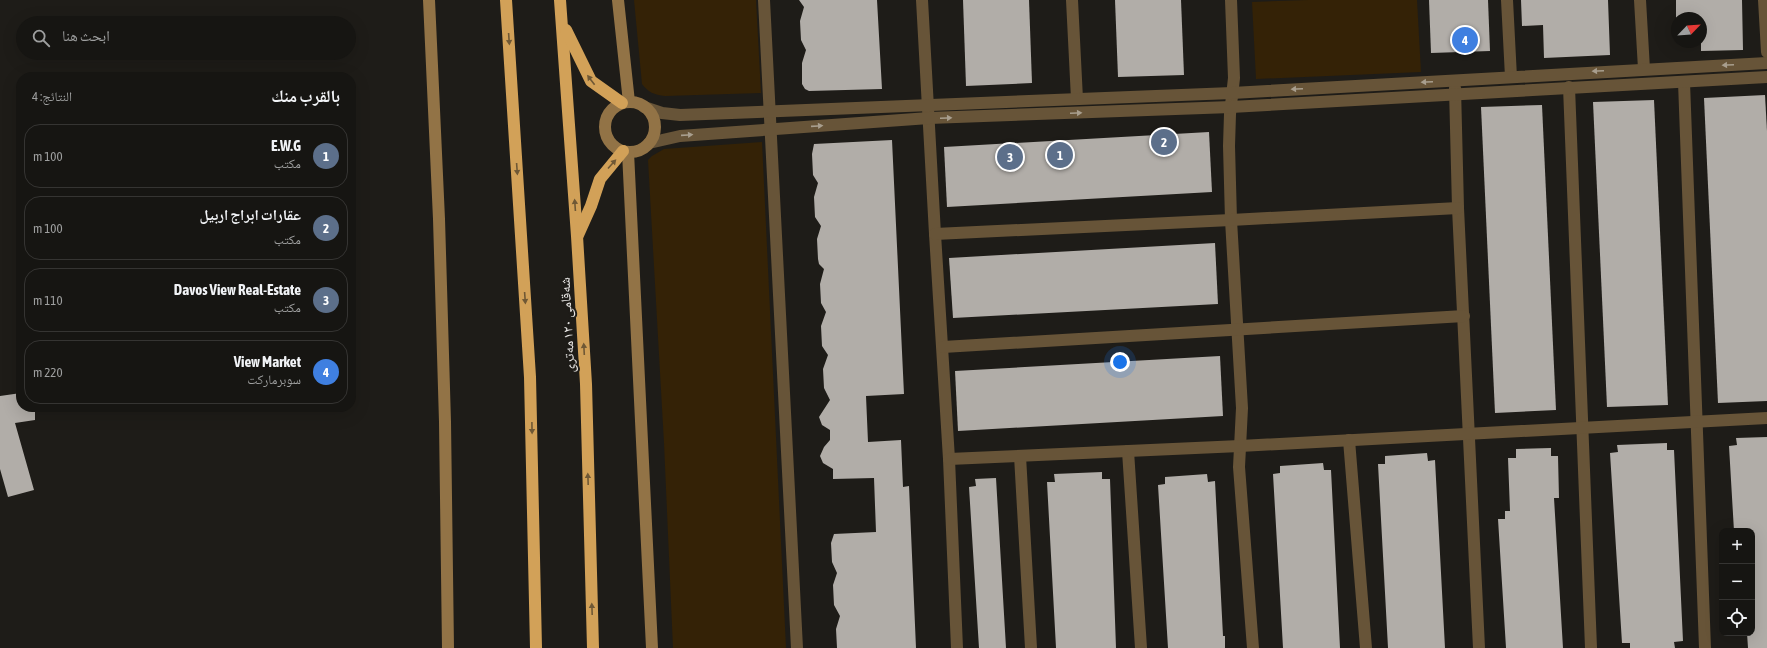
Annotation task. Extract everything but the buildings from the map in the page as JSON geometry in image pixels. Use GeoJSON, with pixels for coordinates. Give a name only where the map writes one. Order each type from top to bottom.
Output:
{"type":"FeatureCollection","features":[{"type":"Feature","properties":{"kind":"highway"},"geometry":{"type":"LineString","coordinates":[[506,0],[530,377],[536,648]]}},
{"type":"Feature","properties":{"kind":"highway","name":"شەقامی ١٢٠ مەتری"},"geometry":{"type":"LineString","coordinates":[[560,0],[586,384],[593,648]]}},
{"type":"Feature","properties":{"kind":"highway"},"geometry":{"type":"LineString","coordinates":[[562,23],[591,81],[626,103]]}},
{"type":"Feature","properties":{"kind":"highway"},"geometry":{"type":"LineString","coordinates":[[577,236],[591,206],[600,179],[626,151]]}},
{"type":"Feature","properties":{"kind":"street"},"geometry":{"type":"LineString","coordinates":[[429,0],[445,406],[448,648]]}},
{"type":"Feature","properties":{"kind":"street"},"geometry":{"type":"LineString","coordinates":[[618,0],[626,103]]}},
{"type":"Feature","properties":{"kind":"street"},"geometry":{"type":"LineString","coordinates":[[764,0],[797,648]]}},
{"type":"Feature","properties":{"kind":"street"},"geometry":{"type":"LineString","coordinates":[[922,0],[943,347],[957,648]]}},
{"type":"Feature","properties":{"kind":"street"},"geometry":{"type":"LineString","coordinates":[[1072,0],[1077,99]]}},
{"type":"Feature","properties":{"kind":"street"},"geometry":{"type":"LineString","coordinates":[[1231,0],[1234,56],[1229,146],[1231,220],[1242,408],[1239,477],[1253,648]]}},
{"type":"Feature","properties":{"kind":"street"},"geometry":{"type":"LineString","coordinates":[[1507,0],[1511,77]]}},
{"type":"Feature","properties":{"kind":"street"},"geometry":{"type":"LineString","coordinates":[[1640,0],[1644,69]]}},
{"type":"Feature","properties":{"kind":"street"},"geometry":{"type":"LineString","coordinates":[[1764,0],[1767,52]]}},
{"type":"Feature","properties":{"kind":"street"},"geometry":{"type":"LineString","coordinates":[[644,107],[654,119],[655,127],[653,136],[649,143],[642,149],[634,152],[626,151],[610,144],[604,127],[609,112],[626,103],[644,107],[653,111],[671,115],[1232,93],[1767,63]]}},
{"type":"Feature","properties":{"kind":"street"},"geometry":{"type":"LineString","coordinates":[[649,143],[680,136],[928,118],[1231,107],[1767,77]]}},
{"type":"Feature","properties":{"kind":"street"},"geometry":{"type":"LineString","coordinates":[[1455,81],[1458,208],[1478,648]]}},
{"type":"Feature","properties":{"kind":"street"},"geometry":{"type":"LineString","coordinates":[[1684,82],[1705,648]]}},
{"type":"Feature","properties":{"kind":"street"},"geometry":{"type":"LineString","coordinates":[[1569,87],[1591,648]]}},
{"type":"Feature","properties":{"kind":"street"},"geometry":{"type":"LineString","coordinates":[[626,151],[652,648]]}},
{"type":"Feature","properties":{"kind":"street"},"geometry":{"type":"LineString","coordinates":[[935,234],[1458,208]]}},
{"type":"Feature","properties":{"kind":"street"},"geometry":{"type":"LineString","coordinates":[[943,347],[1464,316]]}},
{"type":"Feature","properties":{"kind":"street"},"geometry":{"type":"LineString","coordinates":[[949,459],[1240,446],[1767,418]]}},
{"type":"Feature","properties":{"kind":"street"},"geometry":{"type":"LineString","coordinates":[[1349,440],[1366,648]]}},
{"type":"Feature","properties":{"kind":"street"},"geometry":{"type":"LineString","coordinates":[[1128,451],[1141,648]]}},
{"type":"Feature","properties":{"kind":"street"},"geometry":{"type":"LineString","coordinates":[[1020,456],[1031,648]]}},
{"type":"Feature","properties":{"kind":"shaded area"},"geometry":{"type":"Polygon","coordinates":[[[634,0],[756,0],[761,93],[665,96],[654,94],[649,91],[642,84],[634,0]]]}},
{"type":"Feature","properties":{"kind":"shaded area"},"geometry":{"type":"Polygon","coordinates":[[[1308,0],[1417,0],[1421,72],[1256,79],[1252,2],[1308,0]]]}},
{"type":"Feature","properties":{"kind":"shaded area"},"geometry":{"type":"Polygon","coordinates":[[[762,142],[786,648],[673,648],[664,443],[648,160],[664,149],[762,142]]]}},
{"type":"Feature","properties":{"kind":"place","name":"View Market"},"geometry":{"type":"Point","coordinates":[1465,40]}},
{"type":"Feature","properties":{"kind":"place","name":"عقارات ابراج اربیل"},"geometry":{"type":"Point","coordinates":[1164,142]}},
{"type":"Feature","properties":{"kind":"place","name":"E.W.G"},"geometry":{"type":"Point","coordinates":[1060,155]}},
{"type":"Feature","properties":{"kind":"place","name":"Davos View Real-Estate"},"geometry":{"type":"Point","coordinates":[1010,157]}}]}
